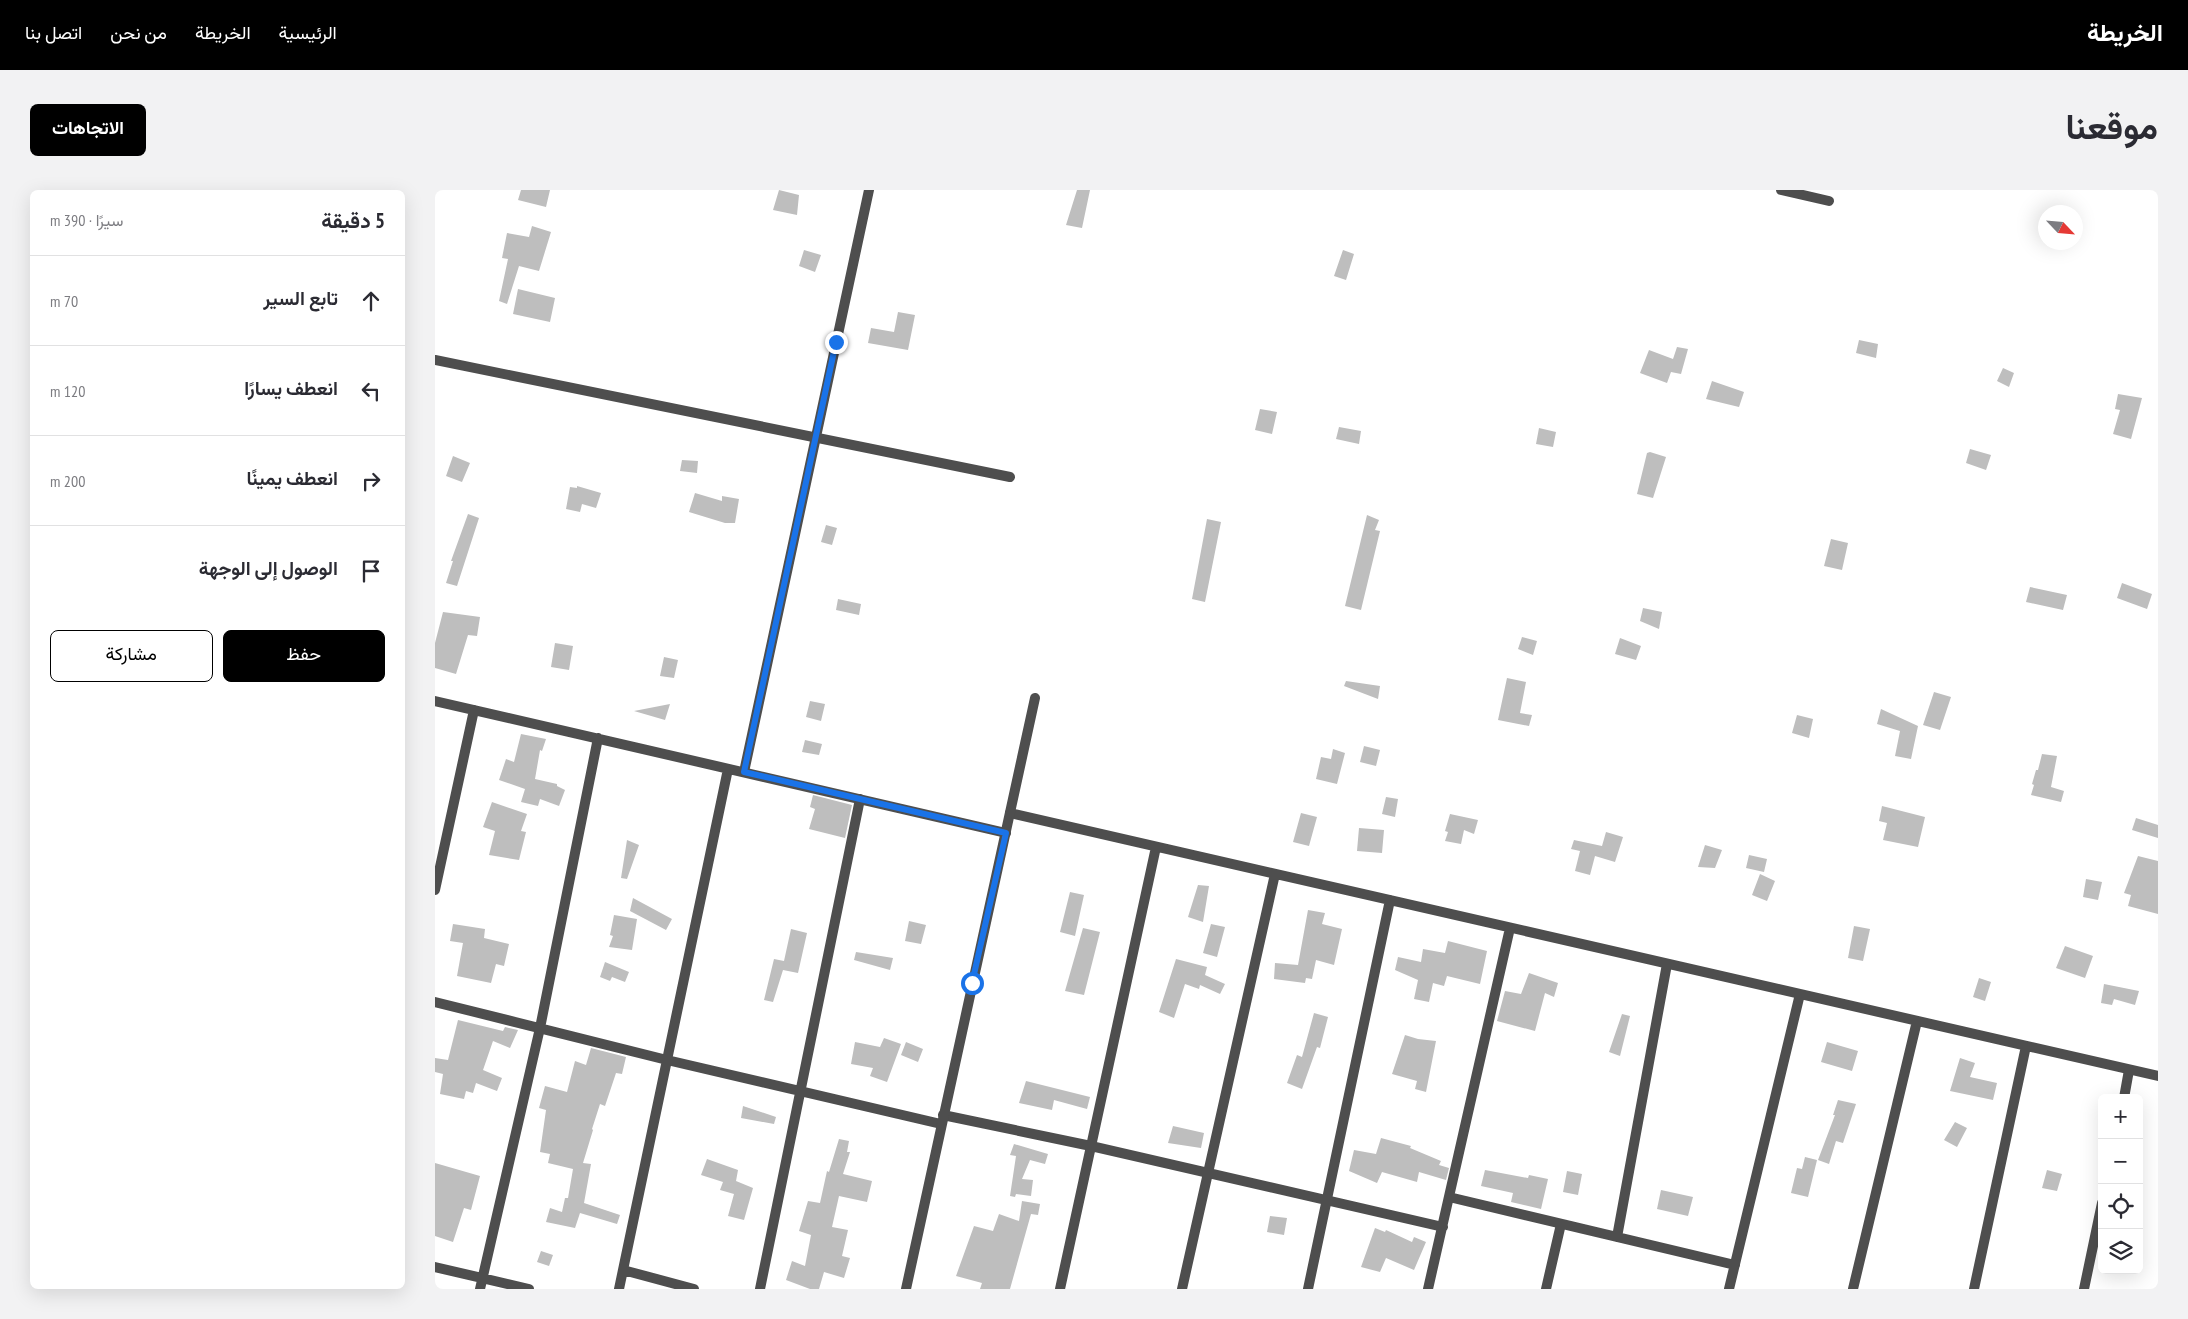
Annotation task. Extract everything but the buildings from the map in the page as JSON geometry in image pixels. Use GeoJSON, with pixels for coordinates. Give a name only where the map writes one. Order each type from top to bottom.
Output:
{"type":"FeatureCollection","features":[{"type":"Feature","properties":{"kind":"street"},"geometry":{"type":"LineString","coordinates":[[744,772],[869,190]]}},
{"type":"Feature","properties":{"kind":"street"},"geometry":{"type":"LineString","coordinates":[[1781,190],[1829,201]]}},
{"type":"Feature","properties":{"kind":"street"},"geometry":{"type":"LineString","coordinates":[[435,360],[1010,477]]}},
{"type":"Feature","properties":{"kind":"street"},"geometry":{"type":"LineString","coordinates":[[906,1289],[1035,698]]}},
{"type":"Feature","properties":{"kind":"street"},"geometry":{"type":"LineString","coordinates":[[435,700],[1006,833]]}},
{"type":"Feature","properties":{"kind":"street"},"geometry":{"type":"LineString","coordinates":[[435,890],[474,710]]}},
{"type":"Feature","properties":{"kind":"street"},"geometry":{"type":"LineString","coordinates":[[480,1289],[540,1028],[599,738]]}},
{"type":"Feature","properties":{"kind":"street"},"geometry":{"type":"LineString","coordinates":[[619,1289],[728,768]]}},
{"type":"Feature","properties":{"kind":"street"},"geometry":{"type":"LineString","coordinates":[[760,1289],[860,799]]}},
{"type":"Feature","properties":{"kind":"street"},"geometry":{"type":"LineString","coordinates":[[1010,813],[2158,1076]]}},
{"type":"Feature","properties":{"kind":"street"},"geometry":{"type":"LineString","coordinates":[[1060,1289],[1156,847]]}},
{"type":"Feature","properties":{"kind":"street"},"geometry":{"type":"LineString","coordinates":[[1182,1289],[1275,874]]}},
{"type":"Feature","properties":{"kind":"street"},"geometry":{"type":"LineString","coordinates":[[1308,1289],[1390,900]]}},
{"type":"Feature","properties":{"kind":"street"},"geometry":{"type":"LineString","coordinates":[[1428,1289],[1510,928]]}},
{"type":"Feature","properties":{"kind":"street"},"geometry":{"type":"LineString","coordinates":[[1617,1238],[1667,964]]}},
{"type":"Feature","properties":{"kind":"street"},"geometry":{"type":"LineString","coordinates":[[1729,1289],[1800,994]]}},
{"type":"Feature","properties":{"kind":"street"},"geometry":{"type":"LineString","coordinates":[[435,1002],[667,1060],[801,1091],[1091,1146],[1443,1227]]}},
{"type":"Feature","properties":{"kind":"street"},"geometry":{"type":"LineString","coordinates":[[1853,1289],[1917,1021]]}},
{"type":"Feature","properties":{"kind":"street"},"geometry":{"type":"LineString","coordinates":[[1974,1289],[2026,1046]]}},
{"type":"Feature","properties":{"kind":"street"},"geometry":{"type":"LineString","coordinates":[[2125,1094],[2129,1070]]}},
{"type":"Feature","properties":{"kind":"street"},"geometry":{"type":"LineString","coordinates":[[1449,1197],[1735,1265]]}},
{"type":"Feature","properties":{"kind":"street"},"geometry":{"type":"LineString","coordinates":[[2084,1289],[2098,1222]]}},
{"type":"Feature","properties":{"kind":"street"},"geometry":{"type":"LineString","coordinates":[[1546,1289],[1561,1224]]}},
{"type":"Feature","properties":{"kind":"street"},"geometry":{"type":"LineString","coordinates":[[435,1267],[529,1289]]}},
{"type":"Feature","properties":{"kind":"street"},"geometry":{"type":"LineString","coordinates":[[623,1270],[694,1289]]}},
{"type":"Feature","properties":{"kind":"route"},"geometry":{"type":"LineString","coordinates":[[836,342],[744,772],[1006,833],[972,983]]}}]}
